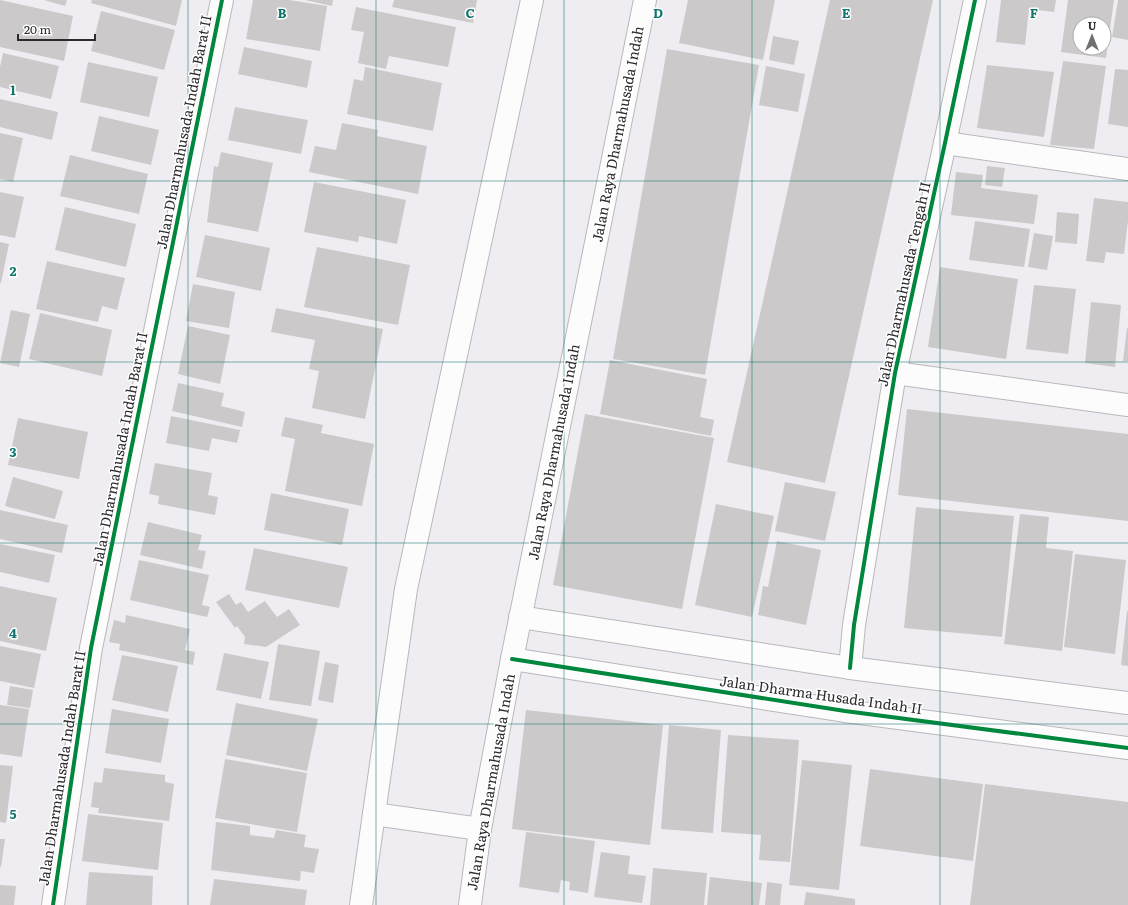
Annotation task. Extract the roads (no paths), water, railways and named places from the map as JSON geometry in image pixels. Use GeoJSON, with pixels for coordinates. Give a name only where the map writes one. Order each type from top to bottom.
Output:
{"type":"FeatureCollection","features":[{"type":"Feature","properties":{"kind":"street","name":"Jalan Dharmahusada Indah Barat II"},"geometry":{"type":"LineString","coordinates":[[53,905],[91,648],[222,0]]}},
{"type":"Feature","properties":{"kind":"street"},"geometry":{"type":"LineString","coordinates":[[361,905],[406,589],[532,0]]}},
{"type":"Feature","properties":{"kind":"street","name":"Jalan Raya Dharmahusada Indah"},"geometry":{"type":"LineString","coordinates":[[470,905],[480,829],[520,617],[645,0]]}},
{"type":"Feature","properties":{"kind":"street","name":"Jalan Dharmahusada Tengah II"},"geometry":{"type":"LineString","coordinates":[[850,668],[854,625],[895,373],[975,0]]}},
{"type":"Feature","properties":{"kind":"street"},"geometry":{"type":"LineString","coordinates":[[945,143],[1128,169]]}},
{"type":"Feature","properties":{"kind":"street"},"geometry":{"type":"LineString","coordinates":[[895,373],[1128,405]]}},
{"type":"Feature","properties":{"kind":"street"},"geometry":{"type":"LineString","coordinates":[[520,617],[850,668],[1128,703]]}},
{"type":"Feature","properties":{"kind":"street","name":"Jalan Dharma Husada Indah II"},"geometry":{"type":"LineString","coordinates":[[512,659],[845,711],[1128,748]]}},
{"type":"Feature","properties":{"kind":"street"},"geometry":{"type":"LineString","coordinates":[[374,814],[480,829]]}}]}
